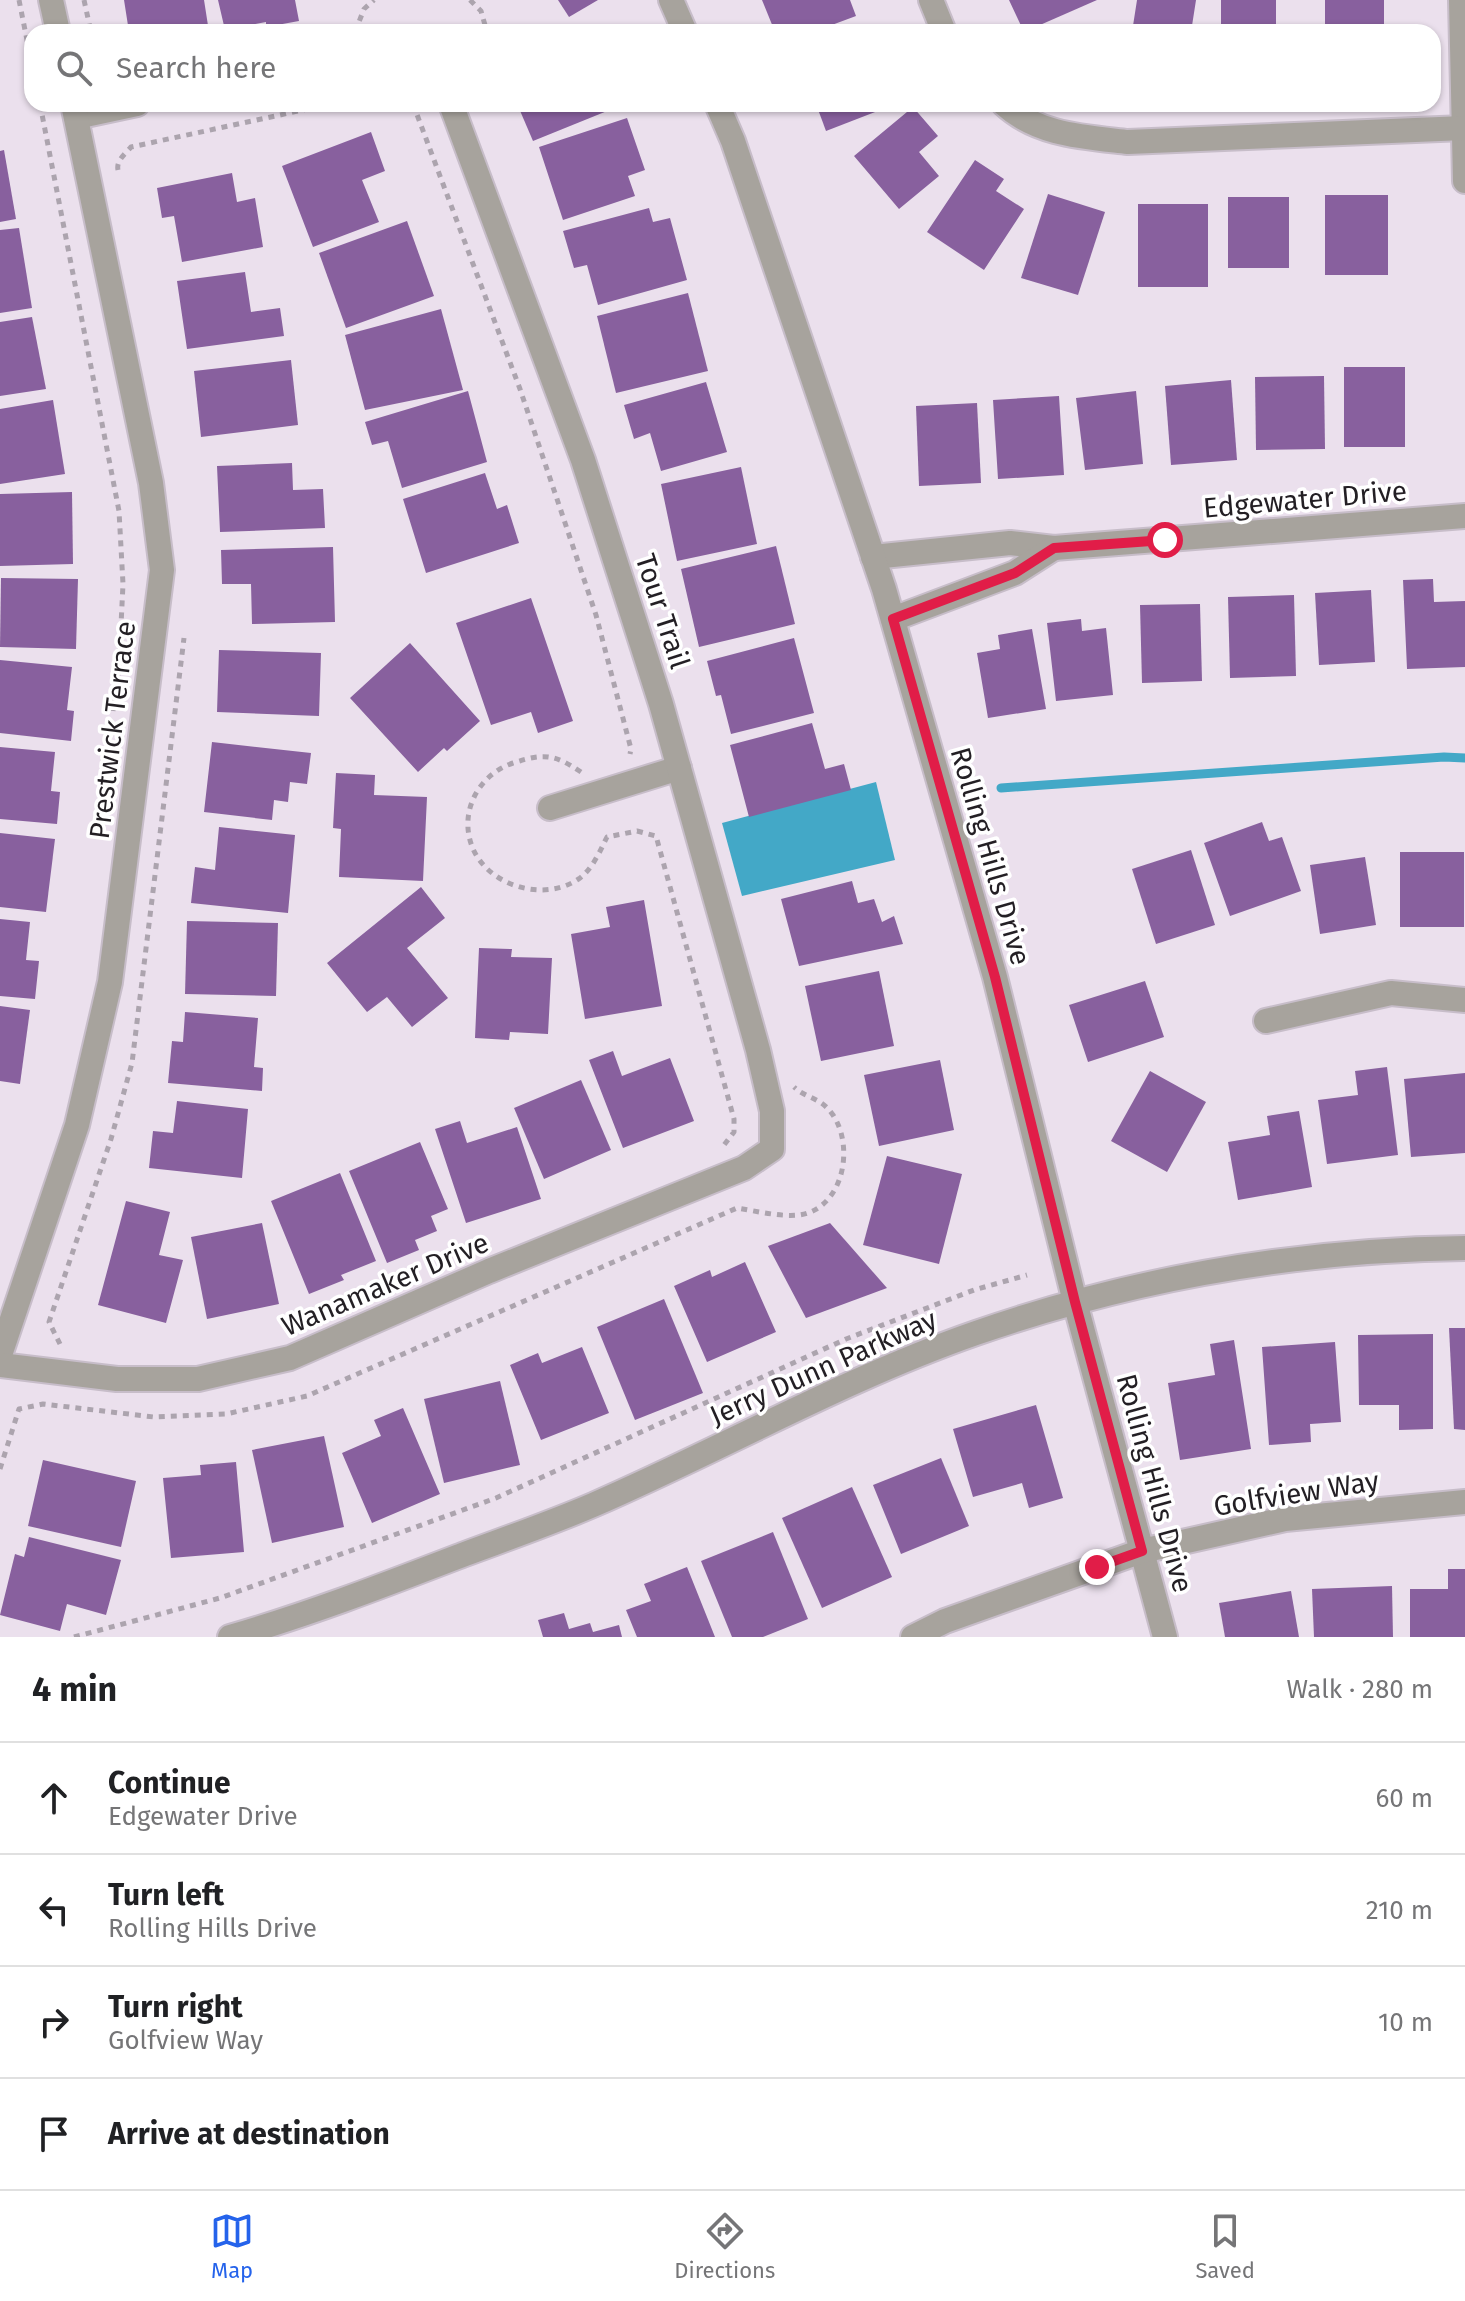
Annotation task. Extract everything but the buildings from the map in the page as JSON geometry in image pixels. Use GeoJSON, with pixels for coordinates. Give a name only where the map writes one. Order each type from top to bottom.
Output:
{"type":"FeatureCollection","features":[{"type":"Feature","properties":{"kind":"street"},"geometry":{"type":"LineString","coordinates":[[51,0],[56,24]]}},
{"type":"Feature","properties":{"kind":"street"},"geometry":{"type":"LineString","coordinates":[[671,0],[682,24]]}},
{"type":"Feature","properties":{"kind":"street"},"geometry":{"type":"LineString","coordinates":[[931,0],[941,24]]}},
{"type":"Feature","properties":{"kind":"street"},"geometry":{"type":"LineString","coordinates":[[1461,0],[1465,181]]}},
{"type":"Feature","properties":{"kind":"street","name":"Prestwick Terrace"},"geometry":{"type":"LineString","coordinates":[[0,1355],[77,1125],[110,982],[162,570],[151,483],[74,112]]}},
{"type":"Feature","properties":{"kind":"street","name":"Tour Trail"},"geometry":{"type":"LineString","coordinates":[[454,112],[583,460],[679,768],[758,1050],[772,1111],[772,1149]]}},
{"type":"Feature","properties":{"kind":"street","name":"Rolling Hills Drive"},"geometry":{"type":"LineString","coordinates":[[720,112],[733,141],[893,619],[995,977],[1075,1302],[1165,1637]]}},
{"type":"Feature","properties":{"kind":"street"},"geometry":{"type":"LineString","coordinates":[[1013,112],[1043,129],[1128,142],[1464,128]]}},
{"type":"Feature","properties":{"kind":"street","name":"Edgewater Drive"},"geometry":{"type":"LineString","coordinates":[[873,557],[1010,543],[1054,548],[1465,516]]}},
{"type":"Feature","properties":{"kind":"street","name":"Edgewater Drive"},"geometry":{"type":"LineString","coordinates":[[893,619],[1015,573],[1054,548]]}},
{"type":"Feature","properties":{"kind":"street"},"geometry":{"type":"LineString","coordinates":[[550,808],[679,768]]}},
{"type":"Feature","properties":{"kind":"street"},"geometry":{"type":"LineString","coordinates":[[1266,1021],[1391,993],[1465,1000]]}},
{"type":"Feature","properties":{"kind":"street","name":"Wanamaker Drive"},"geometry":{"type":"LineString","coordinates":[[0,1365],[117,1379],[198,1379],[290,1358],[489,1271],[744,1168],[772,1149]]}},
{"type":"Feature","properties":{"kind":"street","name":"Jerry Dunn Parkway"},"geometry":{"type":"LineString","coordinates":[[230,1637],[309,1614],[593,1505],[882,1369],[976,1333],[1075,1302],[1232,1266],[1356,1254],[1465,1248]]}},
{"type":"Feature","properties":{"kind":"street","name":"Golfview Way"},"geometry":{"type":"LineString","coordinates":[[913,1637],[945,1621],[1142,1551],[1285,1519],[1465,1502]]}},
{"type":"Feature","properties":{"kind":"path"},"geometry":{"type":"LineString","coordinates":[[19,0],[24,25]]}},
{"type":"Feature","properties":{"kind":"path"},"geometry":{"type":"LineString","coordinates":[[84,0],[89,24]]}},
{"type":"Feature","properties":{"kind":"path"},"geometry":{"type":"LineString","coordinates":[[358,24],[364,9],[374,0]]}},
{"type":"Feature","properties":{"kind":"path"},"geometry":{"type":"LineString","coordinates":[[470,0],[481,11],[485,24]]}},
{"type":"Feature","properties":{"kind":"path"},"geometry":{"type":"LineString","coordinates":[[42,112],[119,511],[123,584],[113,713]]}},
{"type":"Feature","properties":{"kind":"path"},"geometry":{"type":"LineString","coordinates":[[122,156],[131,147],[294,112]]}},
{"type":"Feature","properties":{"kind":"path"},"geometry":{"type":"LineString","coordinates":[[416,112],[520,389],[591,600],[631,749],[628,758]]}},
{"type":"Feature","properties":{"kind":"path"},"geometry":{"type":"LineString","coordinates":[[648,832],[656,836],[734,1119],[734,1132],[724,1145],[712,1151]]}},
{"type":"Feature","properties":{"kind":"path"},"geometry":{"type":"LineString","coordinates":[[0,1469],[19,1409],[43,1404],[154,1417],[226,1414],[307,1396],[737,1208],[800,1215],[819,1207],[837,1188],[843,1171],[844,1143],[834,1117],[818,1098],[797,1090],[790,1081]]}},
{"type":"Feature","properties":{"kind":"path"},"geometry":{"type":"LineString","coordinates":[[74,1637],[220,1598],[496,1498],[846,1339],[937,1302],[1027,1275]]}},
{"type":"Feature","properties":{"kind":"path"},"geometry":{"type":"LineString","coordinates":[[55,1333],[58,1344],[74,1346]]}},
{"type":"Feature","properties":{"kind":"water"},"geometry":{"type":"Polygon","coordinates":[[[876,782],[895,860],[742,896],[722,823],[876,782]]]}},
{"type":"Feature","properties":{"kind":"waterway"},"geometry":{"type":"LineString","coordinates":[[1001,788],[1465,758]]}},
{"type":"Feature","properties":{"kind":"route"},"geometry":{"type":"LineString","coordinates":[[1097,1567],[1142,1551],[1075,1302],[995,977],[893,619],[1015,573],[1054,548],[1165,540]]}}]}
